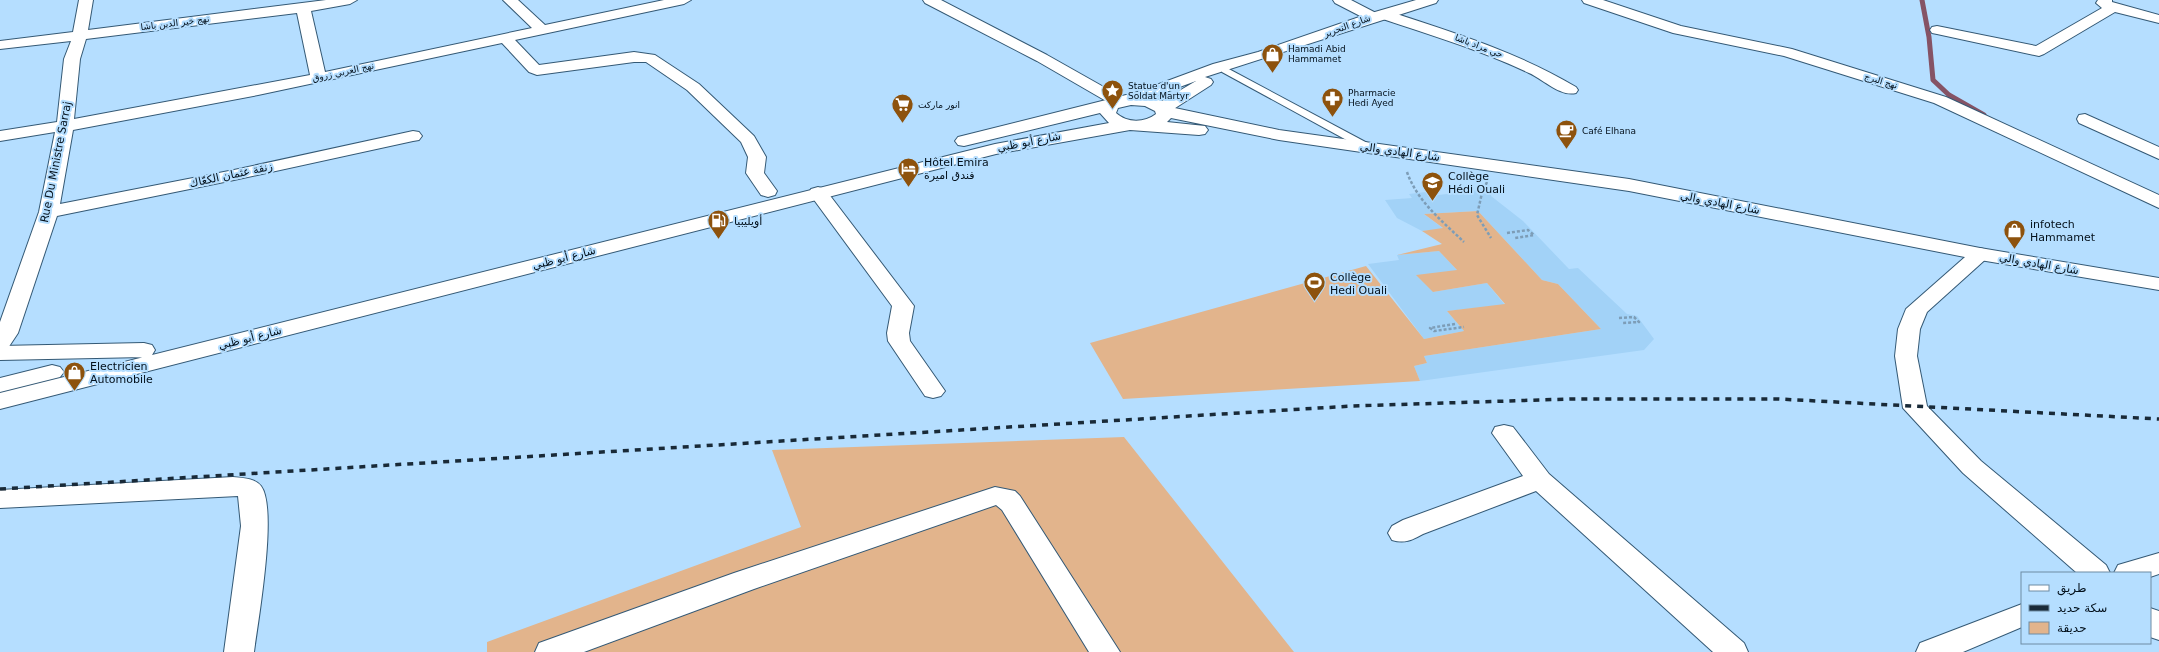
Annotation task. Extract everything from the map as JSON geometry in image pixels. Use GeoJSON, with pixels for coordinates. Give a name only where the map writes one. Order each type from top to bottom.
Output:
{"type":"FeatureCollection","features":[{"type":"Feature","properties":{"kind":"street","name":"Rue Du Ministre Sarraj"},"geometry":{"type":"LineString","coordinates":[[0,342],[7,333],[49,212],[65,126],[72,59],[80,35],[86,0]]}},
{"type":"Feature","properties":{"kind":"street","name":"نهج خير الدين باشا"},"geometry":{"type":"LineString","coordinates":[[0,45],[303,8],[350,0]]}},
{"type":"Feature","properties":{"kind":"street"},"geometry":{"type":"LineString","coordinates":[[510,0],[543,31]]}},
{"type":"Feature","properties":{"kind":"street"},"geometry":{"type":"LineString","coordinates":[[930,0],[1042,58],[1120,102],[1108,110],[1108,114],[1112,119],[1135,125]]}},
{"type":"Feature","properties":{"kind":"street","name":"حي مراد باشا"},"geometry":{"type":"LineString","coordinates":[[1340,0],[1378,15],[1482,47],[1536,70],[1570,90]]}},
{"type":"Feature","properties":{"kind":"street","name":"شارع التحرير"},"geometry":{"type":"LineString","coordinates":[[1120,102],[1378,15],[1431,0]]}},
{"type":"Feature","properties":{"kind":"street","name":"نهج البرج"},"geometry":{"type":"LineString","coordinates":[[1589,0],[1678,30],[1787,52],[1940,100],[2159,202]]}},
{"type":"Feature","properties":{"kind":"street","name":"نهج العربي زروق"},"geometry":{"type":"LineString","coordinates":[[0,136],[65,126],[318,78],[678,1]]}},
{"type":"Feature","properties":{"kind":"street"},"geometry":{"type":"LineString","coordinates":[[1937,30],[2039,51],[2109,3],[2159,19]]}},
{"type":"Feature","properties":{"kind":"street"},"geometry":{"type":"LineString","coordinates":[[303,8],[318,78]]}},
{"type":"Feature","properties":{"kind":"street"},"geometry":{"type":"LineString","coordinates":[[506,39],[534,69],[537,70],[634,57],[650,58],[693,87],[748,140],[757,157],[755,173],[768,191]]}},
{"type":"Feature","properties":{"kind":"street","name":"شارع التحرير"},"geometry":{"type":"LineString","coordinates":[[1135,125],[1160,120],[1164,116],[1164,109],[1222,68]]}},
{"type":"Feature","properties":{"kind":"street","name":"شارع الهادي والي"},"geometry":{"type":"LineString","coordinates":[[1120,102],[1150,102],[1164,109],[1279,135]]}},
{"type":"Feature","properties":{"kind":"street","name":"شارع أبو ظبي"},"geometry":{"type":"LineString","coordinates":[[0,401],[676,222],[768,191],[1059,116],[1120,102]]}},
{"type":"Feature","properties":{"kind":"street"},"geometry":{"type":"LineString","coordinates":[[2085,119],[2159,154]]}},
{"type":"Feature","properties":{"kind":"street","name":"شارع الهادي والي"},"geometry":{"type":"LineString","coordinates":[[1135,125],[1279,135],[1629,185],[1980,254],[2159,284]]}},
{"type":"Feature","properties":{"kind":"street","name":"شارع أبو ظبي"},"geometry":{"type":"LineString","coordinates":[[0,385],[676,222],[818,193],[995,149],[1135,125]]}},
{"type":"Feature","properties":{"kind":"street","name":"زنقة عثمان الكعّاك"},"geometry":{"type":"LineString","coordinates":[[49,212],[234,175],[413,136]]}},
{"type":"Feature","properties":{"kind":"street"},"geometry":{"type":"LineString","coordinates":[[818,193],[902,306],[898,333],[899,342],[933,391]]}},
{"type":"Feature","properties":{"kind":"street"},"geometry":{"type":"LineString","coordinates":[[1980,254],[1917,309],[1909,329],[1906,356],[1915,408],[1972,468],[2095,572]]}},
{"type":"Feature","properties":{"kind":"street"},"geometry":{"type":"LineString","coordinates":[[0,353],[144,350]]}},
{"type":"Feature","properties":{"kind":"street"},"geometry":{"type":"LineString","coordinates":[[1504,433],[1540,480],[1732,652]]}},
{"type":"Feature","properties":{"kind":"street"},"geometry":{"type":"LineString","coordinates":[[1402,533],[1413,527],[1540,480]]}},
{"type":"Feature","properties":{"kind":"street"},"geometry":{"type":"LineString","coordinates":[[0,499],[233,486],[244,487],[251,491],[255,526],[239,652]]}},
{"type":"Feature","properties":{"kind":"street"},"geometry":{"type":"LineString","coordinates":[[550,652],[744,581],[995,496],[1006,498],[1011,503],[1105,652]]}},
{"type":"Feature","properties":{"kind":"street"},"geometry":{"type":"LineString","coordinates":[[2131,572],[2159,563]]}},
{"type":"Feature","properties":{"kind":"street"},"geometry":{"type":"LineString","coordinates":[[1931,652],[2021,615]]}},
{"type":"Feature","properties":{"kind":"street"},"geometry":{"type":"LineString","coordinates":[[2151,621],[2159,628]]}},
{"type":"Feature","properties":{"kind":"lane"},"geometry":{"type":"LineString","coordinates":[[1222,68],[1367,147]]}},
{"type":"Feature","properties":{"kind":"path"},"geometry":{"type":"LineString","coordinates":[[1407,172],[1410,183],[1435,213],[1464,242]]}},
{"type":"Feature","properties":{"kind":"path"},"geometry":{"type":"LineString","coordinates":[[1486,179],[1487,184],[1482,193],[1477,215],[1491,238]]}},
{"type":"Feature","properties":{"kind":"path"},"geometry":{"type":"LineString","coordinates":[[1507,232],[1528,230],[1534,235],[1515,238]]}},
{"type":"Feature","properties":{"kind":"path"},"geometry":{"type":"LineString","coordinates":[[1619,318],[1634,317],[1639,322],[1623,323]]}},
{"type":"Feature","properties":{"kind":"path"},"geometry":{"type":"LineString","coordinates":[[1455,324],[1430,328],[1434,331],[1464,327]]}},
{"type":"Feature","properties":{"kind":"shaded area"},"geometry":{"type":"Polygon","coordinates":[[[1480,184],[1493,186],[1491,196],[1523,221],[1569,269],[1578,268],[1627,314],[1637,316],[1654,339],[1644,350],[1420,381],[1414,366],[1427,363],[1424,356],[1601,329],[1558,284],[1542,280],[1478,211],[1424,214],[1444,229],[1422,231],[1397,218],[1385,200],[1412,198],[1409,194],[1426,192],[1429,196],[1474,191],[1480,184]]]}},
{"type":"Feature","properties":{"kind":"shaded area","name":"Collège Hedi Ouali"},"geometry":{"type":"Polygon","coordinates":[[[1439,251],[1457,270],[1433,292],[1487,283],[1505,305],[1447,311],[1464,331],[1424,339],[1368,264],[1399,260],[1397,255],[1439,251]]]}},
{"type":"Feature","properties":{"kind":"green space","name":"Collège Hedi Ouali"},"geometry":{"type":"Polygon","coordinates":[[[1478,211],[1542,280],[1558,284],[1601,329],[1424,356],[1427,363],[1414,366],[1420,381],[1123,399],[1090,343],[1366,266],[1424,339],[1464,331],[1447,311],[1505,304],[1487,283],[1433,292],[1416,275],[1457,270],[1439,251],[1397,255],[1442,244],[1422,231],[1443,228],[1424,214],[1478,211]]]}},
{"type":"Feature","properties":{"kind":"green space"},"geometry":{"type":"Polygon","coordinates":[[[1124,437],[1294,652],[487,652],[487,642],[801,527],[772,450],[1124,437]]]}},
{"type":"Feature","properties":{"kind":"waterway"},"geometry":{"type":"LineString","coordinates":[[1922,0],[1929,37],[1933,80],[1949,95],[1984,115]]}},
{"type":"Feature","properties":{"kind":"railway"},"geometry":{"type":"LineString","coordinates":[[0,489],[1352,406],[1570,399],[1779,399],[2159,419]]}},
{"type":"Feature","properties":{"kind":"place","name":"Hamadi Abid Hammamet"},"geometry":{"type":"Point","coordinates":[1273,74]}},
{"type":"Feature","properties":{"kind":"place","name":"Statue d'un Soldat Martyr"},"geometry":{"type":"Point","coordinates":[1112,110]}},
{"type":"Feature","properties":{"kind":"place","name":"Pharmacie Hedi Ayed"},"geometry":{"type":"Point","coordinates":[1332,118]}},
{"type":"Feature","properties":{"kind":"place","name":"انور ماركت"},"geometry":{"type":"Point","coordinates":[902,124]}},
{"type":"Feature","properties":{"kind":"place","name":"Café Elhana"},"geometry":{"type":"Point","coordinates":[1567,150]}},
{"type":"Feature","properties":{"kind":"place","name":"Hôtel Emira فندق اميرة"},"geometry":{"type":"Point","coordinates":[908,188]}},
{"type":"Feature","properties":{"kind":"place","name":"Collège Hédi Ouali"},"geometry":{"type":"Point","coordinates":[1433,202]}},
{"type":"Feature","properties":{"kind":"place","name":"أويليبيا"},"geometry":{"type":"Point","coordinates":[718,240]}},
{"type":"Feature","properties":{"kind":"place","name":"infotech Hammamet"},"geometry":{"type":"Point","coordinates":[2014,250]}},
{"type":"Feature","properties":{"kind":"place","name":"Collège Hedi Ouali"},"geometry":{"type":"Point","coordinates":[1314,302]}},
{"type":"Feature","properties":{"kind":"place","name":"Electricien Automobile"},"geometry":{"type":"Point","coordinates":[75,392]}}]}
